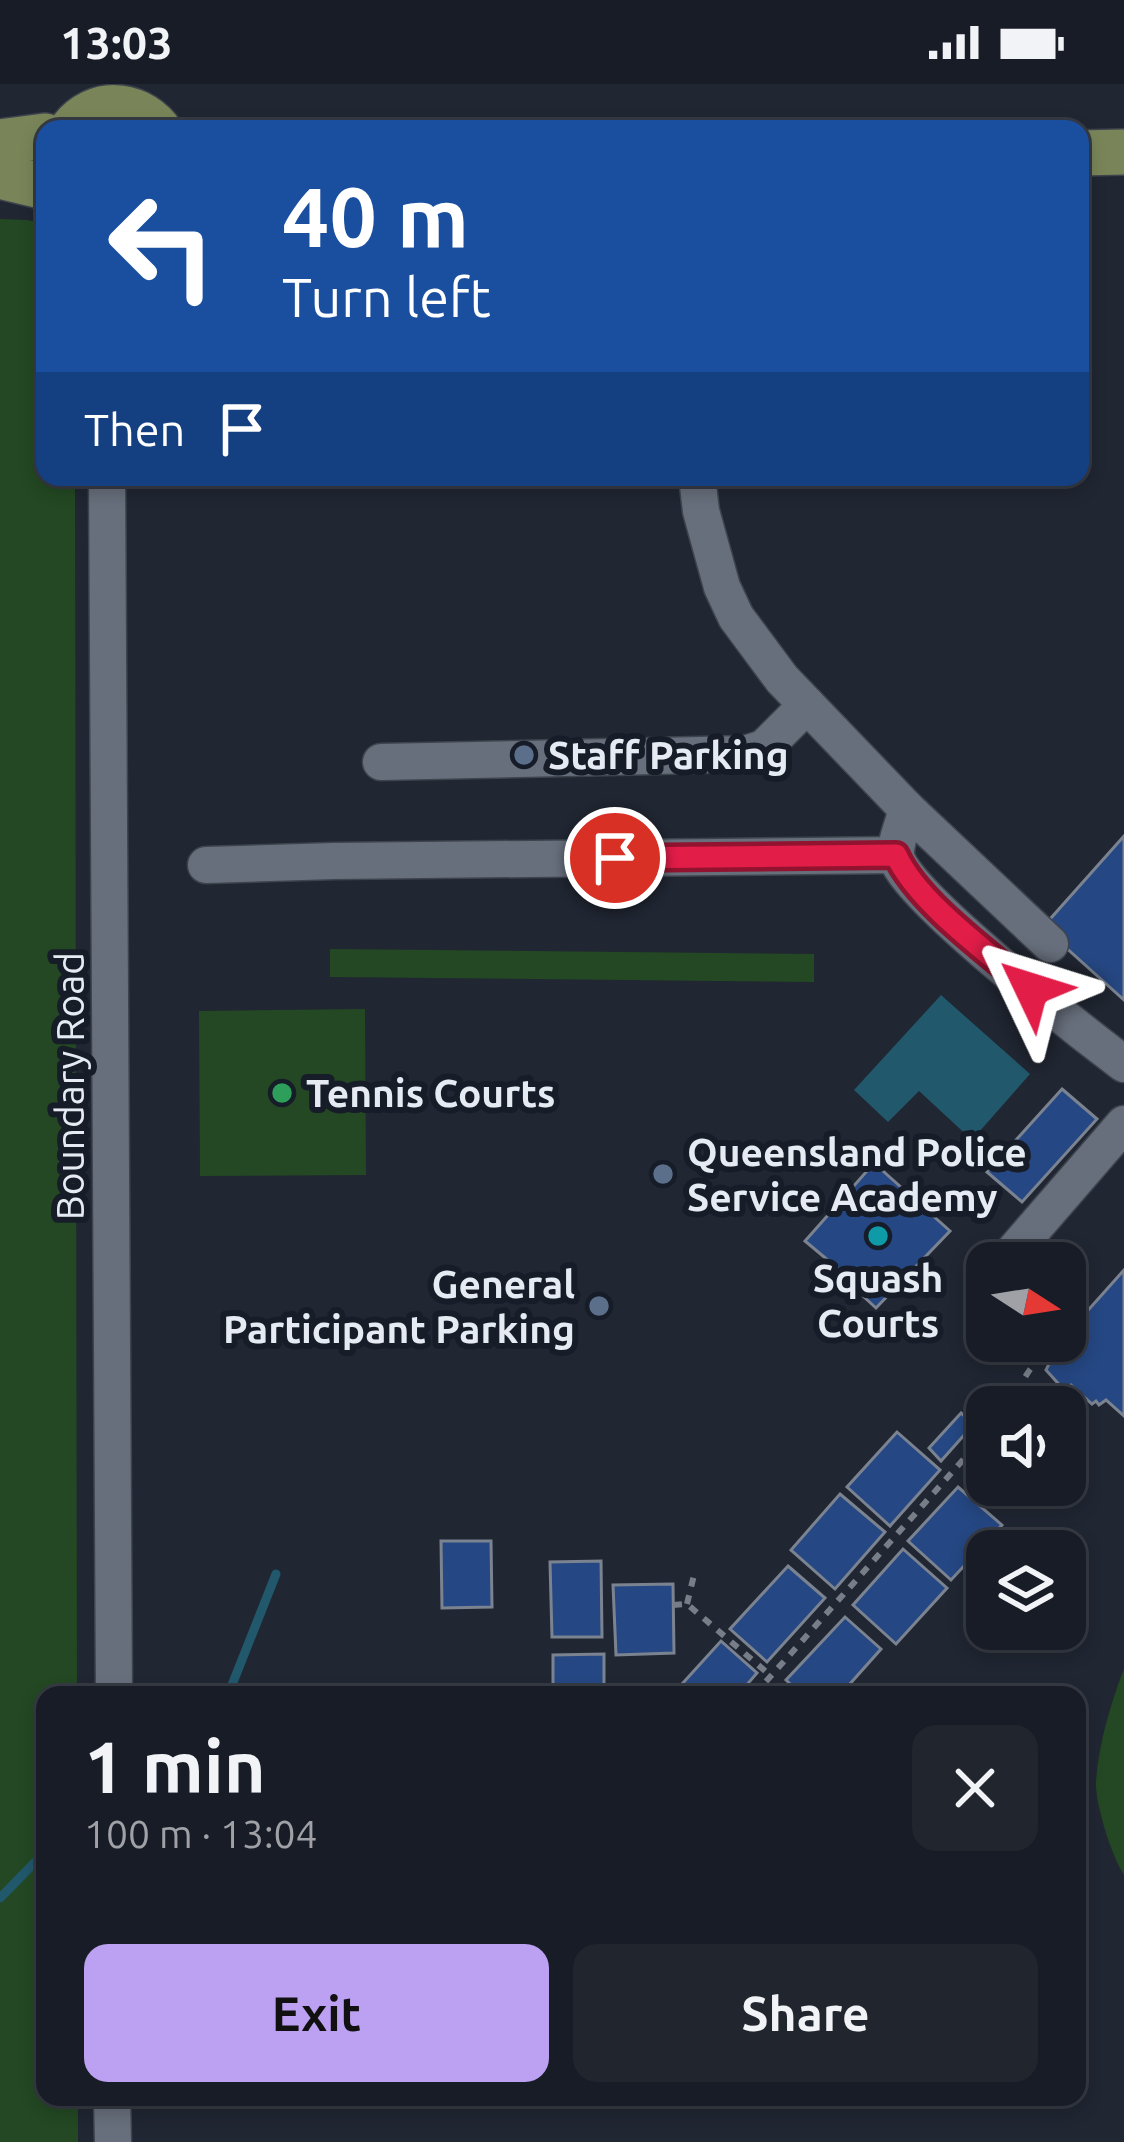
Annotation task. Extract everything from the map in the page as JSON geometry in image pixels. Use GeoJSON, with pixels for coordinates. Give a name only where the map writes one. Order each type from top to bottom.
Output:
{"type":"FeatureCollection","features":[{"type":"Feature","properties":{"kind":"main road"},"geometry":{"type":"LineString","coordinates":[[71,117],[124,107],[155,118]]}},
{"type":"Feature","properties":{"kind":"main road"},"geometry":{"type":"LineString","coordinates":[[0,142],[36,129]]}},
{"type":"Feature","properties":{"kind":"main road"},"geometry":{"type":"LineString","coordinates":[[1089,153],[1124,152]]}},
{"type":"Feature","properties":{"kind":"main road"},"geometry":{"type":"LineString","coordinates":[[0,176],[36,185]]}},
{"type":"Feature","properties":{"kind":"street","name":"Boundary Road"},"geometry":{"type":"LineString","coordinates":[[107,486],[114,1686]]}},
{"type":"Feature","properties":{"kind":"street"},"geometry":{"type":"LineString","coordinates":[[698,486],[722,587],[736,617],[782,679],[907,809],[1050,944]]}},
{"type":"Feature","properties":{"kind":"street"},"geometry":{"type":"LineString","coordinates":[[381,762],[745,754],[764,748],[807,705]]}},
{"type":"Feature","properties":{"kind":"street"},"geometry":{"type":"LineString","coordinates":[[907,809],[896,855],[904,873],[941,911],[1124,1064]]}},
{"type":"Feature","properties":{"kind":"street"},"geometry":{"type":"LineString","coordinates":[[206,866],[896,855]]}},
{"type":"Feature","properties":{"kind":"street"},"geometry":{"type":"LineString","coordinates":[[1022,1242],[1124,1124]]}},
{"type":"Feature","properties":{"kind":"street"},"geometry":{"type":"LineString","coordinates":[[112,2106],[113,2142]]}},
{"type":"Feature","properties":{"kind":"path"},"geometry":{"type":"LineString","coordinates":[[762,1686],[966,1457]]}},
{"type":"Feature","properties":{"kind":"path"},"geometry":{"type":"LineString","coordinates":[[687,1604],[694,1575]]}},
{"type":"Feature","properties":{"kind":"path"},"geometry":{"type":"LineString","coordinates":[[673,1605],[687,1604],[771,1676]]}},
{"type":"Feature","properties":{"kind":"green space"},"geometry":{"type":"Polygon","coordinates":[[[0,219],[36,222],[36,486],[75,486],[77,1686],[36,1686],[36,2106],[78,2106],[78,2142],[0,2142],[0,219]]]}},
{"type":"Feature","properties":{"kind":"green space"},"geometry":{"type":"Polygon","coordinates":[[[330,949],[814,954],[814,982],[330,977],[330,949]]]}},
{"type":"Feature","properties":{"kind":"green space","name":"Tennis Courts"},"geometry":{"type":"Polygon","coordinates":[[[365,1009],[366,1175],[200,1176],[199,1011],[365,1009]]]}},
{"type":"Feature","properties":{"kind":"green space"},"geometry":{"type":"Polygon","coordinates":[[[1124,1669],[1124,1875],[1105,1830],[1096,1782],[1106,1724],[1124,1669]]]}},
{"type":"Feature","properties":{"kind":"water"},"geometry":{"type":"Polygon","coordinates":[[[941,995],[1030,1074],[972,1140],[919,1091],[888,1122],[854,1090],[941,995]]]}},
{"type":"Feature","properties":{"kind":"building"},"geometry":{"type":"Polygon","coordinates":[[[1124,836],[1124,1000],[1043,927],[1124,836]]]}},
{"type":"Feature","properties":{"kind":"building"},"geometry":{"type":"Polygon","coordinates":[[[1062,1089],[1097,1119],[1022,1202],[987,1172],[1062,1089]]]}},
{"type":"Feature","properties":{"kind":"building","name":"Squash Courts"},"geometry":{"type":"Polygon","coordinates":[[[874,1163],[950,1231],[876,1308],[851,1285],[854,1282],[805,1241],[874,1163]]]}},
{"type":"Feature","properties":{"kind":"building"},"geometry":{"type":"Polygon","coordinates":[[[1124,1270],[1124,1416],[1106,1400],[1092,1404],[1086,1399],[1086,1386],[1060,1386],[1046,1370],[1047,1362],[1086,1362],[1086,1313],[1124,1270]]]}},
{"type":"Feature","properties":{"kind":"building"},"geometry":{"type":"Polygon","coordinates":[[[961,1413],[966,1417],[966,1433],[941,1461],[929,1448],[961,1413]]]}},
{"type":"Feature","properties":{"kind":"building"},"geometry":{"type":"Polygon","coordinates":[[[897,1432],[940,1470],[890,1526],[847,1487],[897,1432]]]}},
{"type":"Feature","properties":{"kind":"building"},"geometry":{"type":"Polygon","coordinates":[[[958,1487],[966,1494],[966,1506],[980,1506],[1002,1525],[997,1530],[966,1530],[966,1564],[951,1580],[908,1541],[958,1487]]]}},
{"type":"Feature","properties":{"kind":"building"},"geometry":{"type":"Polygon","coordinates":[[[840,1494],[885,1532],[835,1589],[791,1550],[840,1494]]]}},
{"type":"Feature","properties":{"kind":"building"},"geometry":{"type":"Polygon","coordinates":[[[441,1541],[491,1541],[492,1607],[442,1608],[441,1541]]]}},
{"type":"Feature","properties":{"kind":"building"},"geometry":{"type":"Polygon","coordinates":[[[903,1549],[947,1588],[896,1644],[853,1605],[903,1549]]]}},
{"type":"Feature","properties":{"kind":"building"},"geometry":{"type":"Polygon","coordinates":[[[601,1561],[602,1637],[552,1637],[550,1562],[601,1561]]]}},
{"type":"Feature","properties":{"kind":"building"},"geometry":{"type":"Polygon","coordinates":[[[788,1566],[825,1598],[767,1662],[730,1629],[788,1566]]]}},
{"type":"Feature","properties":{"kind":"building"},"geometry":{"type":"Polygon","coordinates":[[[673,1584],[674,1653],[616,1655],[613,1585],[673,1584]]]}},
{"type":"Feature","properties":{"kind":"building"},"geometry":{"type":"Polygon","coordinates":[[[845,1617],[881,1649],[848,1686],[792,1686],[786,1680],[845,1617]]]}},
{"type":"Feature","properties":{"kind":"building"},"geometry":{"type":"Polygon","coordinates":[[[721,1641],[757,1673],[746,1686],[680,1686],[721,1641]]]}},
{"type":"Feature","properties":{"kind":"building"},"geometry":{"type":"Polygon","coordinates":[[[604,1654],[604,1686],[553,1686],[553,1655],[604,1654]]]}},
{"type":"Feature","properties":{"kind":"waterway"},"geometry":{"type":"LineString","coordinates":[[232,1686],[276,1574]]}},
{"type":"Feature","properties":{"kind":"waterway"},"geometry":{"type":"LineString","coordinates":[[0,1898],[36,1861]]}},
{"type":"Feature","properties":{"kind":"place","name":"Staff Parking"},"geometry":{"type":"Point","coordinates":[524,755]}},
{"type":"Feature","properties":{"kind":"place","name":"Tennis Courts"},"geometry":{"type":"Point","coordinates":[282,1093]}},
{"type":"Feature","properties":{"kind":"place","name":"Queensland Police Service Academy"},"geometry":{"type":"Point","coordinates":[663,1174]}},
{"type":"Feature","properties":{"kind":"place","name":"Squash Courts"},"geometry":{"type":"Point","coordinates":[878,1236]}},
{"type":"Feature","properties":{"kind":"place","name":"General Participant Parking"},"geometry":{"type":"Point","coordinates":[599,1306]}},
{"type":"Feature","properties":{"kind":"route"},"geometry":{"type":"LineString","coordinates":[[615,858],[896,855],[904,873],[941,911],[1031,989]]}}]}
